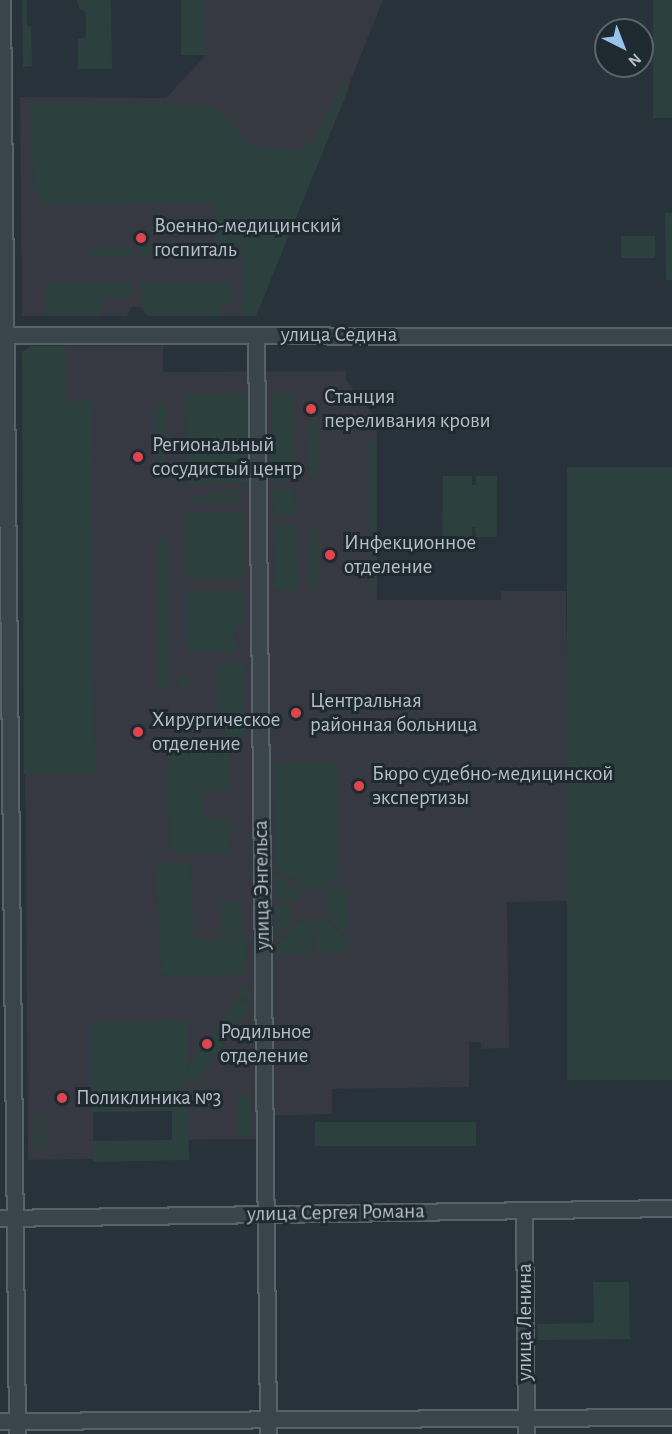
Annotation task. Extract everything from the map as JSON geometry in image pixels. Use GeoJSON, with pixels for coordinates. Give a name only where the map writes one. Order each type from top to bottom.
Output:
{"type":"FeatureCollection","features":[{"type":"Feature","properties":{"kind":"street"},"geometry":{"type":"LineString","coordinates":[[2,0],[2,160],[6,335],[3,387],[8,1218],[17,1427]]}},
{"type":"Feature","properties":{"kind":"street","name":"улица Седина"},"geometry":{"type":"LineString","coordinates":[[6,335],[672,336]]}},
{"type":"Feature","properties":{"kind":"street","name":"улица Энгельса"},"geometry":{"type":"LineString","coordinates":[[256,335],[268,1427]]}},
{"type":"Feature","properties":{"kind":"street","name":"улица Сергея Романа"},"geometry":{"type":"LineString","coordinates":[[8,1218],[672,1208]]}},
{"type":"Feature","properties":{"kind":"street","name":"улица Ленина"},"geometry":{"type":"LineString","coordinates":[[525,1210],[526,1434]]}},
{"type":"Feature","properties":{"kind":"street"},"geometry":{"type":"LineString","coordinates":[[0,1421],[17,1427],[268,1427],[526,1418],[672,1417]]}},
{"type":"Feature","properties":{"kind":"shaded area"},"geometry":{"type":"Polygon","coordinates":[[[206,0],[383,0],[256,316],[148,316],[140,307],[131,307],[127,316],[22,316],[20,97],[166,98],[206,55],[206,0]]]}},
{"type":"Feature","properties":{"kind":"shaded area","name":"Центральная районная больница"},"geometry":{"type":"Polygon","coordinates":[[[31,346],[163,346],[163,372],[346,371],[346,380],[377,420],[377,600],[501,600],[501,591],[566,591],[570,901],[507,902],[509,1048],[481,1049],[481,1042],[469,1042],[469,1087],[332,1089],[332,1114],[259,1116],[259,1139],[172,1140],[172,1111],[93,1112],[93,1159],[28,1160],[22,352],[31,346]]]}},
{"type":"Feature","properties":{"kind":"green space"},"geometry":{"type":"Polygon","coordinates":[[[22,0],[27,0],[27,26],[31,26],[32,66],[23,67],[22,0]]]}},
{"type":"Feature","properties":{"kind":"green space"},"geometry":{"type":"Polygon","coordinates":[[[77,0],[111,0],[112,69],[78,69],[78,39],[86,38],[86,12],[79,8],[77,0]]]}},
{"type":"Feature","properties":{"kind":"green space"},"geometry":{"type":"Polygon","coordinates":[[[181,0],[206,0],[206,55],[181,55],[181,0]]]}},
{"type":"Feature","properties":{"kind":"green space"},"geometry":{"type":"Polygon","coordinates":[[[653,0],[672,0],[672,118],[653,118],[653,0]]]}},
{"type":"Feature","properties":{"kind":"green space"},"geometry":{"type":"Polygon","coordinates":[[[350,85],[256,316],[242,316],[242,245],[214,245],[214,204],[45,205],[33,189],[31,104],[207,105],[220,111],[252,146],[301,150],[315,139],[340,88],[350,85]]]}},
{"type":"Feature","properties":{"kind":"green space"},"geometry":{"type":"Polygon","coordinates":[[[665,213],[672,213],[672,280],[666,280],[665,213]]]}},
{"type":"Feature","properties":{"kind":"green space"},"geometry":{"type":"Polygon","coordinates":[[[621,236],[655,236],[655,258],[621,258],[621,236]]]}},
{"type":"Feature","properties":{"kind":"green space"},"geometry":{"type":"Polygon","coordinates":[[[89,247],[132,247],[132,256],[89,256],[89,247]]]}},
{"type":"Feature","properties":{"kind":"green space"},"geometry":{"type":"Polygon","coordinates":[[[140,247],[184,247],[184,256],[140,256],[140,247]]]}},
{"type":"Feature","properties":{"kind":"green space"},"geometry":{"type":"Polygon","coordinates":[[[46,283],[132,283],[132,294],[125,298],[102,298],[101,316],[46,316],[46,283]]]}},
{"type":"Feature","properties":{"kind":"green space"},"geometry":{"type":"Polygon","coordinates":[[[142,283],[232,283],[232,304],[222,304],[222,316],[148,316],[142,307],[142,283]]]}},
{"type":"Feature","properties":{"kind":"green space"},"geometry":{"type":"Polygon","coordinates":[[[31,346],[66,346],[66,401],[91,402],[95,774],[24,774],[22,352],[31,346]]]}},
{"type":"Feature","properties":{"kind":"green space"},"geometry":{"type":"Polygon","coordinates":[[[253,393],[255,483],[187,484],[185,394],[253,393]]]}},
{"type":"Feature","properties":{"kind":"green space"},"geometry":{"type":"Polygon","coordinates":[[[271,393],[294,393],[294,482],[271,482],[271,393]]]}},
{"type":"Feature","properties":{"kind":"green space"},"geometry":{"type":"Polygon","coordinates":[[[155,404],[166,404],[166,468],[155,468],[155,404]]]}},
{"type":"Feature","properties":{"kind":"green space"},"geometry":{"type":"Polygon","coordinates":[[[309,421],[317,421],[318,476],[310,476],[309,421]]]}},
{"type":"Feature","properties":{"kind":"green space"},"geometry":{"type":"Polygon","coordinates":[[[370,439],[376,439],[376,590],[370,590],[370,439]]]}},
{"type":"Feature","properties":{"kind":"green space"},"geometry":{"type":"Polygon","coordinates":[[[567,467],[672,467],[672,1080],[567,1080],[567,467]]]}},
{"type":"Feature","properties":{"kind":"green space"},"geometry":{"type":"Polygon","coordinates":[[[443,476],[472,476],[472,485],[476,485],[476,476],[497,476],[497,537],[476,537],[475,527],[472,527],[472,537],[442,537],[443,476]]]}},
{"type":"Feature","properties":{"kind":"green space"},"geometry":{"type":"Polygon","coordinates":[[[244,486],[245,490],[192,503],[191,499],[244,486]]]}},
{"type":"Feature","properties":{"kind":"green space"},"geometry":{"type":"Polygon","coordinates":[[[295,489],[296,515],[273,516],[272,490],[295,489]]]}},
{"type":"Feature","properties":{"kind":"green space"},"geometry":{"type":"Polygon","coordinates":[[[242,497],[242,504],[190,501],[192,498],[242,497]]]}},
{"type":"Feature","properties":{"kind":"green space"},"geometry":{"type":"Polygon","coordinates":[[[186,512],[245,512],[245,579],[186,579],[186,512]]]}},
{"type":"Feature","properties":{"kind":"green space"},"geometry":{"type":"Polygon","coordinates":[[[273,525],[296,525],[297,589],[274,589],[273,525]]]}},
{"type":"Feature","properties":{"kind":"green space"},"geometry":{"type":"Polygon","coordinates":[[[310,530],[318,530],[318,588],[310,588],[310,530]]]}},
{"type":"Feature","properties":{"kind":"green space"},"geometry":{"type":"Polygon","coordinates":[[[157,539],[168,539],[168,688],[157,688],[157,539]]]}},
{"type":"Feature","properties":{"kind":"green space"},"geometry":{"type":"Polygon","coordinates":[[[187,591],[243,591],[243,627],[234,628],[235,652],[187,652],[187,591]]]}},
{"type":"Feature","properties":{"kind":"green space"},"geometry":{"type":"Polygon","coordinates":[[[243,664],[245,736],[232,736],[219,729],[218,665],[243,664]]]}},
{"type":"Feature","properties":{"kind":"green space"},"geometry":{"type":"Polygon","coordinates":[[[187,677],[195,686],[176,687],[178,680],[187,677]]]}},
{"type":"Feature","properties":{"kind":"green space"},"geometry":{"type":"Polygon","coordinates":[[[217,741],[230,749],[230,787],[226,790],[204,791],[204,817],[229,820],[231,853],[169,853],[167,748],[175,742],[217,741]]]}},
{"type":"Feature","properties":{"kind":"green space"},"geometry":{"type":"Polygon","coordinates":[[[337,762],[338,873],[324,887],[301,888],[291,877],[274,871],[273,763],[337,762]]]}},
{"type":"Feature","properties":{"kind":"green space"},"geometry":{"type":"Polygon","coordinates":[[[156,863],[191,863],[193,940],[248,939],[245,974],[170,977],[161,973],[156,863]]]}},
{"type":"Feature","properties":{"kind":"green space"},"geometry":{"type":"Polygon","coordinates":[[[274,873],[299,891],[299,900],[275,901],[274,873]]]}},
{"type":"Feature","properties":{"kind":"green space"},"geometry":{"type":"Polygon","coordinates":[[[332,886],[347,886],[347,934],[327,915],[326,892],[332,886]]]}},
{"type":"Feature","properties":{"kind":"green space"},"geometry":{"type":"Polygon","coordinates":[[[221,902],[242,902],[242,937],[221,937],[221,902]]]}},
{"type":"Feature","properties":{"kind":"green space"},"geometry":{"type":"Polygon","coordinates":[[[275,905],[289,905],[290,924],[275,938],[275,905]]]}},
{"type":"Feature","properties":{"kind":"green space"},"geometry":{"type":"Polygon","coordinates":[[[324,918],[347,939],[348,953],[317,954],[316,919],[324,918]]]}},
{"type":"Feature","properties":{"kind":"green space"},"geometry":{"type":"Polygon","coordinates":[[[303,919],[312,919],[312,954],[275,954],[275,946],[303,919]]]}},
{"type":"Feature","properties":{"kind":"green space"},"geometry":{"type":"Polygon","coordinates":[[[237,987],[250,987],[250,1003],[237,994],[237,987]]]}},
{"type":"Feature","properties":{"kind":"green space"},"geometry":{"type":"Polygon","coordinates":[[[237,997],[250,1006],[196,1083],[183,1074],[237,997]]]}},
{"type":"Feature","properties":{"kind":"green space"},"geometry":{"type":"Polygon","coordinates":[[[187,1020],[189,1160],[93,1162],[93,1141],[172,1140],[172,1111],[92,1112],[91,1021],[187,1020]]]}},
{"type":"Feature","properties":{"kind":"green space"},"geometry":{"type":"Polygon","coordinates":[[[238,1095],[251,1095],[251,1136],[238,1136],[238,1095]]]}},
{"type":"Feature","properties":{"kind":"green space"},"geometry":{"type":"Polygon","coordinates":[[[31,1114],[36,1114],[36,1149],[31,1149],[31,1114]]]}},
{"type":"Feature","properties":{"kind":"green space"},"geometry":{"type":"Polygon","coordinates":[[[40,1114],[45,1114],[46,1149],[40,1149],[40,1114]]]}},
{"type":"Feature","properties":{"kind":"green space"},"geometry":{"type":"Polygon","coordinates":[[[315,1122],[476,1122],[476,1146],[315,1146],[315,1122]]]}},
{"type":"Feature","properties":{"kind":"green space"},"geometry":{"type":"Polygon","coordinates":[[[593,1282],[629,1282],[630,1339],[538,1340],[537,1324],[594,1323],[593,1282]]]}},
{"type":"Feature","properties":{"kind":"place","name":"Военно-медицинский госпиталь"},"geometry":{"type":"Point","coordinates":[141,238]}},
{"type":"Feature","properties":{"kind":"place","name":"Станция переливания крови"},"geometry":{"type":"Point","coordinates":[311,409]}},
{"type":"Feature","properties":{"kind":"place","name":"Региональный сосудистый центр"},"geometry":{"type":"Point","coordinates":[138,457]}},
{"type":"Feature","properties":{"kind":"place","name":"Инфекционное отделение"},"geometry":{"type":"Point","coordinates":[330,555]}},
{"type":"Feature","properties":{"kind":"place","name":"Центральная районная больница"},"geometry":{"type":"Point","coordinates":[296,713]}},
{"type":"Feature","properties":{"kind":"place","name":"Хирургическое отделение"},"geometry":{"type":"Point","coordinates":[138,732]}},
{"type":"Feature","properties":{"kind":"place","name":"Бюро судебно-медицинской экспертизы"},"geometry":{"type":"Point","coordinates":[359,786]}},
{"type":"Feature","properties":{"kind":"place","name":"Родильное отделение"},"geometry":{"type":"Point","coordinates":[207,1044]}},
{"type":"Feature","properties":{"kind":"place","name":"Поликлиника №3"},"geometry":{"type":"Point","coordinates":[62,1098]}}]}
